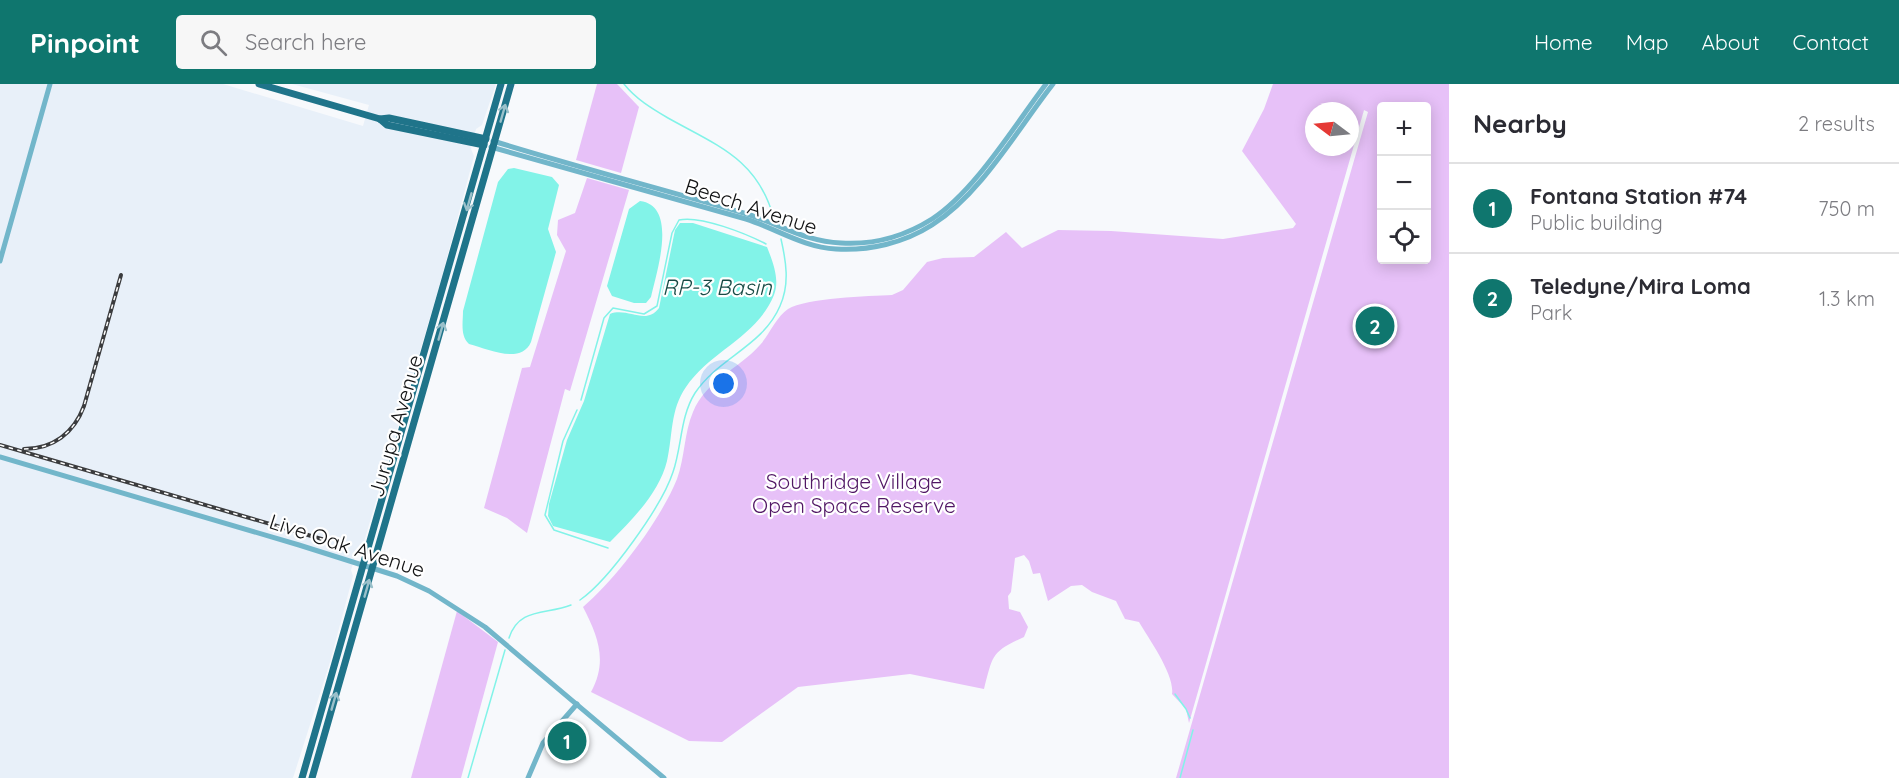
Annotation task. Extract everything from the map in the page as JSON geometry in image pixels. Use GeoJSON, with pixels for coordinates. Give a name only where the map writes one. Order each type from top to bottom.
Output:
{"type":"FeatureCollection","features":[{"type":"Feature","properties":{"kind":"main road","name":"Beech Avenue"},"geometry":{"type":"LineString","coordinates":[[259,84],[380,119],[387,125],[420,134],[485,142]]}},
{"type":"Feature","properties":{"kind":"main road","name":"Jurupa Avenue"},"geometry":{"type":"LineString","coordinates":[[302,778],[501,84]]}},
{"type":"Feature","properties":{"kind":"main road","name":"Jurupa Avenue"},"geometry":{"type":"LineString","coordinates":[[312,778],[511,84]]}},
{"type":"Feature","properties":{"kind":"street"},"geometry":{"type":"LineString","coordinates":[[0,261],[50,84]]}},
{"type":"Feature","properties":{"kind":"street","name":"Beech Avenue"},"geometry":{"type":"LineString","coordinates":[[494,145],[758,217],[805,238],[841,243],[863,243],[898,235],[916,228],[951,204],[970,183],[1046,84]]}},
{"type":"Feature","properties":{"kind":"street","name":"Beech Avenue"},"geometry":{"type":"LineString","coordinates":[[485,142],[750,220],[804,243],[835,249],[872,248],[916,234],[955,209],[977,184],[1053,84]]}},
{"type":"Feature","properties":{"kind":"street","name":"Live Oak Avenue"},"geometry":{"type":"LineString","coordinates":[[0,457],[372,568],[405,580],[445,599],[498,637],[664,778]]}},
{"type":"Feature","properties":{"kind":"street"},"geometry":{"type":"LineString","coordinates":[[528,778],[543,743],[577,704]]}},
{"type":"Feature","properties":{"kind":"shaded area"},"geometry":{"type":"Polygon","coordinates":[[[0,84],[223,84],[363,126],[369,105],[292,84],[496,84],[482,125],[476,129],[471,149],[474,156],[441,280],[361,552],[355,557],[351,570],[353,576],[330,662],[293,778],[0,778],[0,84]]]}},
{"type":"Feature","properties":{"kind":"green space"},"geometry":{"type":"Polygon","coordinates":[[[597,84],[617,84],[639,107],[621,173],[576,160],[597,84]]]}},
{"type":"Feature","properties":{"kind":"green space","name":"Southridge Village Open Space Reserve"},"geometry":{"type":"Polygon","coordinates":[[[1273,84],[1449,84],[1449,778],[1176,778],[1355,156],[1359,156],[1359,143],[1368,112],[1364,110],[1359,128],[1359,102],[1305,102],[1305,156],[1351,156],[1189,723],[1186,709],[1172,694],[1166,667],[1139,622],[1125,619],[1116,601],[1092,592],[1082,585],[1071,586],[1048,601],[1040,573],[1033,574],[1029,561],[1024,555],[1015,558],[1011,592],[1008,596],[1009,609],[1020,612],[1028,627],[1024,637],[1005,647],[995,656],[984,689],[910,674],[798,687],[722,742],[689,741],[591,692],[599,670],[600,659],[597,638],[583,607],[610,580],[637,547],[670,495],[682,462],[690,420],[699,401],[714,383],[760,345],[784,312],[809,302],[892,295],[903,290],[927,262],[943,258],[974,257],[1006,232],[1022,248],[1058,230],[1111,231],[1223,239],[1293,228],[1296,224],[1242,151],[1264,109],[1273,84]]]}},
{"type":"Feature","properties":{"kind":"green space"},"geometry":{"type":"Polygon","coordinates":[[[587,178],[629,190],[570,391],[565,389],[527,533],[507,518],[484,508],[522,368],[530,367],[566,251],[557,235],[558,220],[575,213],[587,178]]]}},
{"type":"Feature","properties":{"kind":"green space"},"geometry":{"type":"Polygon","coordinates":[[[457,611],[498,642],[461,778],[411,778],[457,611]]]}},
{"type":"Feature","properties":{"kind":"water"},"geometry":{"type":"Polygon","coordinates":[[[514,168],[552,177],[559,185],[548,229],[556,252],[531,342],[520,353],[503,354],[469,344],[466,341],[463,333],[463,311],[498,182],[508,169],[514,168]]]}},
{"type":"Feature","properties":{"kind":"water","name":"RP-3 Basin"},"geometry":{"type":"Polygon","coordinates":[[[640,201],[652,206],[659,215],[662,242],[651,297],[646,303],[634,303],[612,296],[607,286],[629,209],[640,201]]]}},
{"type":"Feature","properties":{"kind":"water","name":"RP-3 Basin"},"geometry":{"type":"Polygon","coordinates":[[[680,223],[693,223],[767,247],[776,277],[774,295],[756,322],[707,363],[686,387],[677,405],[663,473],[651,495],[627,525],[610,542],[553,526],[548,516],[549,504],[567,440],[584,401],[610,314],[617,312],[648,316],[659,308],[675,230],[680,223]]]}},
{"type":"Feature","properties":{"kind":"waterway"},"geometry":{"type":"LineString","coordinates":[[624,84],[650,107],[734,156],[758,182],[774,219]]}},
{"type":"Feature","properties":{"kind":"waterway"},"geometry":{"type":"LineString","coordinates":[[581,400],[604,318],[613,308],[644,314],[657,306],[672,233],[679,220],[699,220],[711,223],[766,244]]}},
{"type":"Feature","properties":{"kind":"waterway"},"geometry":{"type":"LineString","coordinates":[[580,600],[619,560],[658,504],[673,472],[686,412],[695,393],[716,370],[763,332],[780,306],[786,281],[786,264],[781,239]]}},
{"type":"Feature","properties":{"kind":"waterway"},"geometry":{"type":"LineString","coordinates":[[577,410],[563,441],[545,515],[554,530],[608,548]]}},
{"type":"Feature","properties":{"kind":"waterway"},"geometry":{"type":"LineString","coordinates":[[509,638],[519,621],[526,617],[571,605]]}},
{"type":"Feature","properties":{"kind":"waterway"},"geometry":{"type":"LineString","coordinates":[[468,778],[505,650]]}},
{"type":"Feature","properties":{"kind":"waterway"},"geometry":{"type":"LineString","coordinates":[[1175,694],[1190,718]]}},
{"type":"Feature","properties":{"kind":"waterway"},"geometry":{"type":"LineString","coordinates":[[1180,778],[1193,730]]}},
{"type":"Feature","properties":{"kind":"railway"},"geometry":{"type":"LineString","coordinates":[[24,449],[53,443],[61,438],[80,416],[121,275]]}},
{"type":"Feature","properties":{"kind":"railway"},"geometry":{"type":"LineString","coordinates":[[0,445],[325,540]]}},
{"type":"Feature","properties":{"kind":"place","name":"Teledyne/Mira Loma"},"geometry":{"type":"Point","coordinates":[1375,326]}},
{"type":"Feature","properties":{"kind":"place","name":"Fontana Station #74"},"geometry":{"type":"Point","coordinates":[567,741]}}]}
